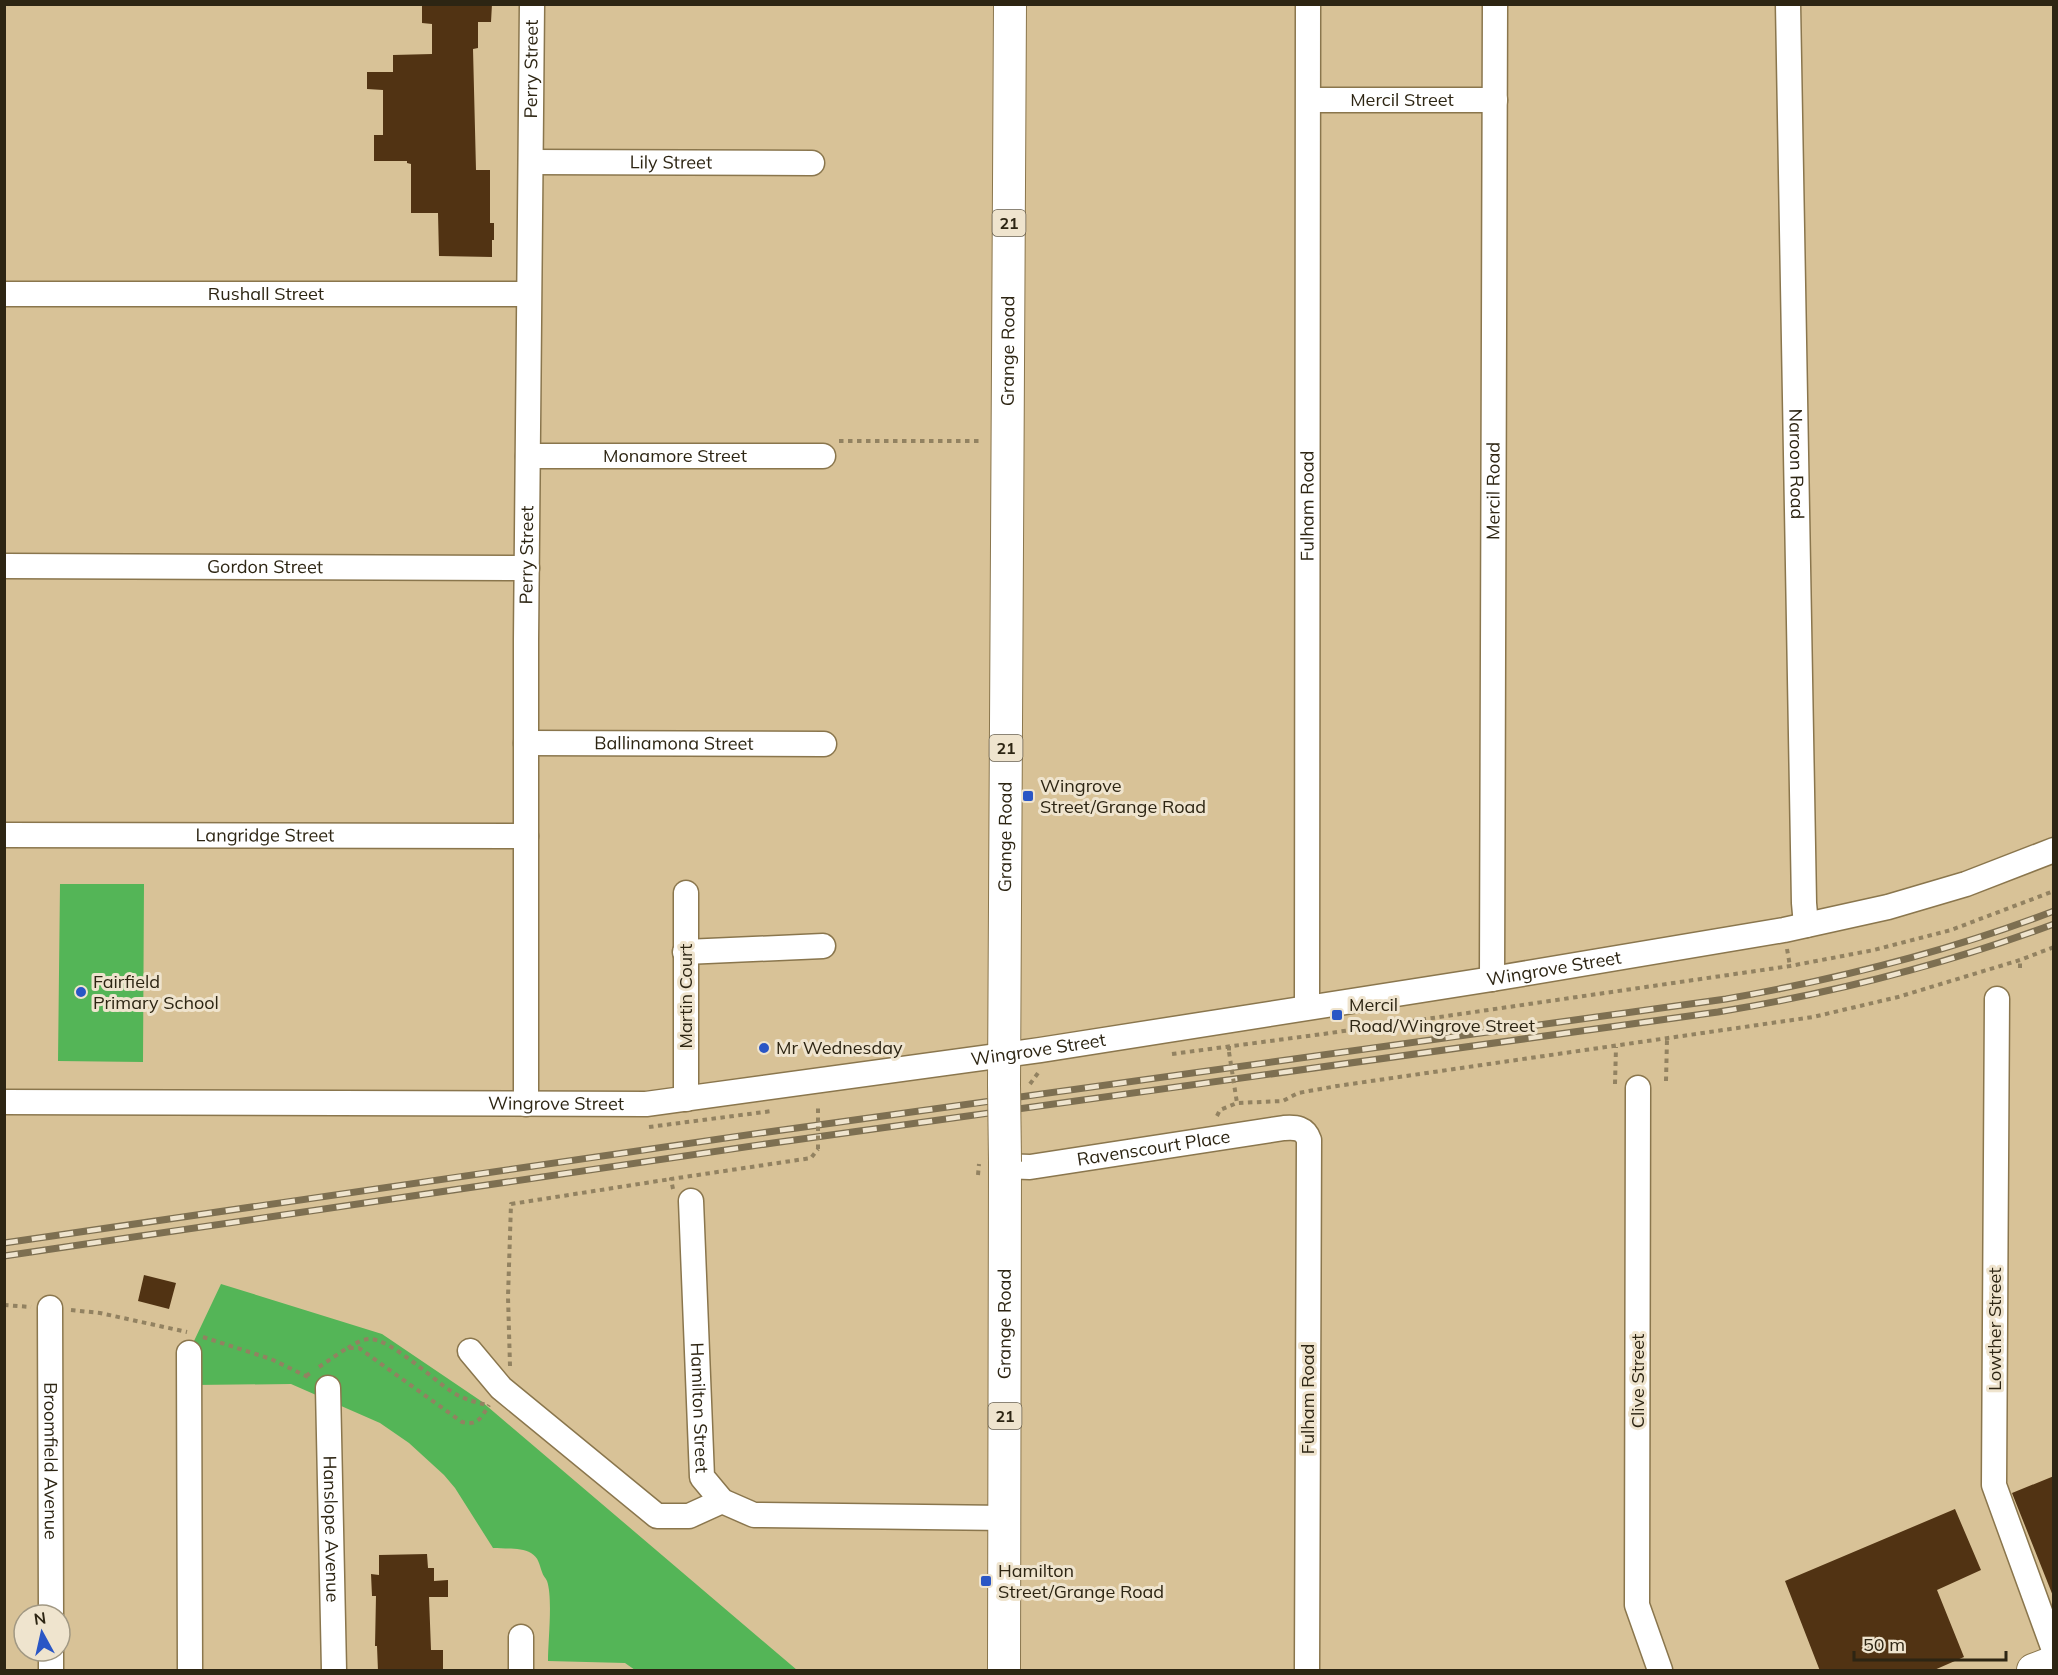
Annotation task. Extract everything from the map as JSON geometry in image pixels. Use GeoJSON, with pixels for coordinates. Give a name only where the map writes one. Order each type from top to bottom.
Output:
{"type":"FeatureCollection","features":[{"type":"Feature","properties":{"kind":"main road","name":"Grange Road"},"geometry":{"type":"LineString","coordinates":[[1004,1671],[1006,1518],[1004,1070],[1010,4]]}},
{"type":"Feature","properties":{"kind":"main road"},"geometry":{"type":"LineString","coordinates":[[2033,1671],[2054,1662]]}},
{"type":"Feature","properties":{"kind":"street","name":"Perry Street"},"geometry":{"type":"LineString","coordinates":[[526,1104],[526,568],[532,4]]}},
{"type":"Feature","properties":{"kind":"street","name":"Fulham Road"},"geometry":{"type":"LineString","coordinates":[[1308,4],[1308,1007]]}},
{"type":"Feature","properties":{"kind":"street","name":"Mercil Road"},"geometry":{"type":"LineString","coordinates":[[1492,979],[1496,4]]}},
{"type":"Feature","properties":{"kind":"street","name":"Naroon Road"},"geometry":{"type":"LineString","coordinates":[[1788,4],[1803,891],[1806,925]]}},
{"type":"Feature","properties":{"kind":"street","name":"Mercil Street"},"geometry":{"type":"LineString","coordinates":[[1309,100],[1495,100]]}},
{"type":"Feature","properties":{"kind":"street","name":"Lily Street"},"geometry":{"type":"LineString","coordinates":[[531,162],[812,163]]}},
{"type":"Feature","properties":{"kind":"street","name":"Rushall Street"},"geometry":{"type":"LineString","coordinates":[[4,294],[528,294]]}},
{"type":"Feature","properties":{"kind":"street","name":"Monamore Street"},"geometry":{"type":"LineString","coordinates":[[528,456],[830,448]]}},
{"type":"Feature","properties":{"kind":"street","name":"Gordon Street"},"geometry":{"type":"LineString","coordinates":[[4,566],[526,568]]}},
{"type":"Feature","properties":{"kind":"street","name":"Ballinamona Street"},"geometry":{"type":"LineString","coordinates":[[526,742],[824,744]]}},
{"type":"Feature","properties":{"kind":"street","name":"Langridge Street"},"geometry":{"type":"LineString","coordinates":[[4,835],[526,836]]}},
{"type":"Feature","properties":{"kind":"street","name":"Wingrove Street"},"geometry":{"type":"LineString","coordinates":[[4,1102],[646,1104],[1004,1070],[1308,1007],[1492,979],[1806,925],[1888,907],[1954,887],[2054,850]]}},
{"type":"Feature","properties":{"kind":"street","name":"Martin Court"},"geometry":{"type":"LineString","coordinates":[[686,893],[686,1099]]}},
{"type":"Feature","properties":{"kind":"street"},"geometry":{"type":"LineString","coordinates":[[686,952],[823,946]]}},
{"type":"Feature","properties":{"kind":"street","name":"Lowther Street"},"geometry":{"type":"LineString","coordinates":[[1996,999],[1994,1485],[2054,1650]]}},
{"type":"Feature","properties":{"kind":"street","name":"Clive Street"},"geometry":{"type":"LineString","coordinates":[[1627,1090],[1637,1605],[1660,1671]]}},
{"type":"Feature","properties":{"kind":"street","name":"Ravenscourt Place"},"geometry":{"type":"LineString","coordinates":[[1005,1164],[1030,1167],[1284,1128],[1303,1130]]}},
{"type":"Feature","properties":{"kind":"street","name":"Fulham Road"},"geometry":{"type":"LineString","coordinates":[[1303,1130],[1309,1140],[1307,1671]]}},
{"type":"Feature","properties":{"kind":"street","name":"Hamilton Street"},"geometry":{"type":"LineString","coordinates":[[691,1201],[702,1477],[722,1501],[754,1515],[1006,1518]]}},
{"type":"Feature","properties":{"kind":"street","name":"Broomfield Avenue"},"geometry":{"type":"LineString","coordinates":[[50,1308],[51,1603]]}},
{"type":"Feature","properties":{"kind":"street"},"geometry":{"type":"LineString","coordinates":[[470,1351],[495,1397],[657,1516],[689,1516],[722,1501]]}},
{"type":"Feature","properties":{"kind":"street"},"geometry":{"type":"LineString","coordinates":[[189,1353],[190,1671]]}},
{"type":"Feature","properties":{"kind":"street","name":"Hanslope Avenue"},"geometry":{"type":"LineString","coordinates":[[328,1388],[334,1671]]}},
{"type":"Feature","properties":{"kind":"street"},"geometry":{"type":"LineString","coordinates":[[521,1637],[521,1671]]}},
{"type":"Feature","properties":{"kind":"path"},"geometry":{"type":"LineString","coordinates":[[830,448],[979,441]]}},
{"type":"Feature","properties":{"kind":"path"},"geometry":{"type":"LineString","coordinates":[[1237,1103],[1229,1046],[1790,966],[1874,950],[1951,930],[2054,891]]}},
{"type":"Feature","properties":{"kind":"path"},"geometry":{"type":"LineString","coordinates":[[1220,1110],[1237,1103],[1283,1101],[1298,1092],[1813,1017],[1898,997],[2020,960],[2054,947]]}},
{"type":"Feature","properties":{"kind":"path"},"geometry":{"type":"LineString","coordinates":[[2020,960],[2020,968]]}},
{"type":"Feature","properties":{"kind":"path"},"geometry":{"type":"LineString","coordinates":[[1666,1081],[1667,1039]]}},
{"type":"Feature","properties":{"kind":"path"},"geometry":{"type":"LineString","coordinates":[[1616,1046],[1627,1090]]}},
{"type":"Feature","properties":{"kind":"path"},"geometry":{"type":"LineString","coordinates":[[347,1348],[359,1348],[462,1422],[471,1424],[479,1420],[511,1377],[508,1297],[511,1204],[811,1158],[818,1149],[818,1104]]}},
{"type":"Feature","properties":{"kind":"path"},"geometry":{"type":"LineString","coordinates":[[671,1179],[672,1188],[679,1195],[691,1201]]}},
{"type":"Feature","properties":{"kind":"path"},"geometry":{"type":"LineString","coordinates":[[4,1305],[100,1313],[183,1330],[271,1359],[328,1388]]}},
{"type":"Feature","properties":{"kind":"path"},"geometry":{"type":"LineString","coordinates":[[306,1376],[347,1348],[368,1339],[378,1340],[397,1351],[454,1394],[468,1400],[495,1397]]}},
{"type":"Feature","properties":{"kind":"green space"},"geometry":{"type":"Polygon","coordinates":[[[60,884],[144,884],[143,1062],[58,1061],[60,884]]]}},
{"type":"Feature","properties":{"kind":"green space"},"geometry":{"type":"Polygon","coordinates":[[[221,1284],[382,1334],[481,1401],[797,1670],[635,1670],[625,1663],[548,1661],[549,1588],[537,1559],[531,1553],[522,1550],[493,1548],[455,1488],[409,1443],[380,1423],[291,1384],[194,1385],[194,1341],[221,1284]]]}},
{"type":"Feature","properties":{"kind":"building"},"geometry":{"type":"Polygon","coordinates":[[[422,4],[492,4],[491,22],[478,22],[478,48],[473,49],[476,170],[490,170],[490,223],[494,223],[492,257],[439,256],[438,213],[411,213],[411,164],[407,161],[374,161],[374,135],[383,135],[383,90],[367,89],[367,72],[393,72],[393,55],[432,54],[432,24],[422,23],[422,4]]]}},
{"type":"Feature","properties":{"kind":"building"},"geometry":{"type":"Polygon","coordinates":[[[144,1275],[176,1283],[169,1309],[138,1301],[144,1275]]]}},
{"type":"Feature","properties":{"kind":"building"},"geometry":{"type":"Polygon","coordinates":[[[2054,1476],[2054,1595],[2053,1596],[2012,1493],[2054,1476]]]}},
{"type":"Feature","properties":{"kind":"building"},"geometry":{"type":"Polygon","coordinates":[[[1955,1509],[1981,1570],[1937,1590],[1964,1657],[1932,1671],[1820,1671],[1785,1581],[1955,1509]]]}},
{"type":"Feature","properties":{"kind":"building"},"geometry":{"type":"Polygon","coordinates":[[[427,1554],[428,1568],[434,1568],[434,1581],[448,1580],[448,1597],[429,1597],[431,1650],[443,1650],[443,1671],[378,1671],[377,1646],[375,1646],[376,1596],[372,1596],[371,1574],[379,1575],[379,1555],[427,1554]]]}},
{"type":"Feature","properties":{"kind":"railway"},"geometry":{"type":"LineString","coordinates":[[4,1243],[768,1132],[1726,999],[1809,983],[1892,963],[1933,952],[2054,911]]}},
{"type":"Feature","properties":{"kind":"railway"},"geometry":{"type":"LineString","coordinates":[[4,1256],[773,1143],[1718,1012],[1846,987],[1930,965],[2054,924]]}},
{"type":"Feature","properties":{"kind":"place","name":"Wingrove Street/Grange Road"},"geometry":{"type":"Point","coordinates":[1028,796]}},
{"type":"Feature","properties":{"kind":"place","name":"Fairfield Primary School"},"geometry":{"type":"Point","coordinates":[81,992]}},
{"type":"Feature","properties":{"kind":"place","name":"Mercil Road/Wingrove Street"},"geometry":{"type":"Point","coordinates":[1337,1015]}},
{"type":"Feature","properties":{"kind":"place","name":"Mr Wednesday"},"geometry":{"type":"Point","coordinates":[764,1048]}},
{"type":"Feature","properties":{"kind":"place","name":"Hamilton Street/Grange Road"},"geometry":{"type":"Point","coordinates":[986,1581]}}]}
